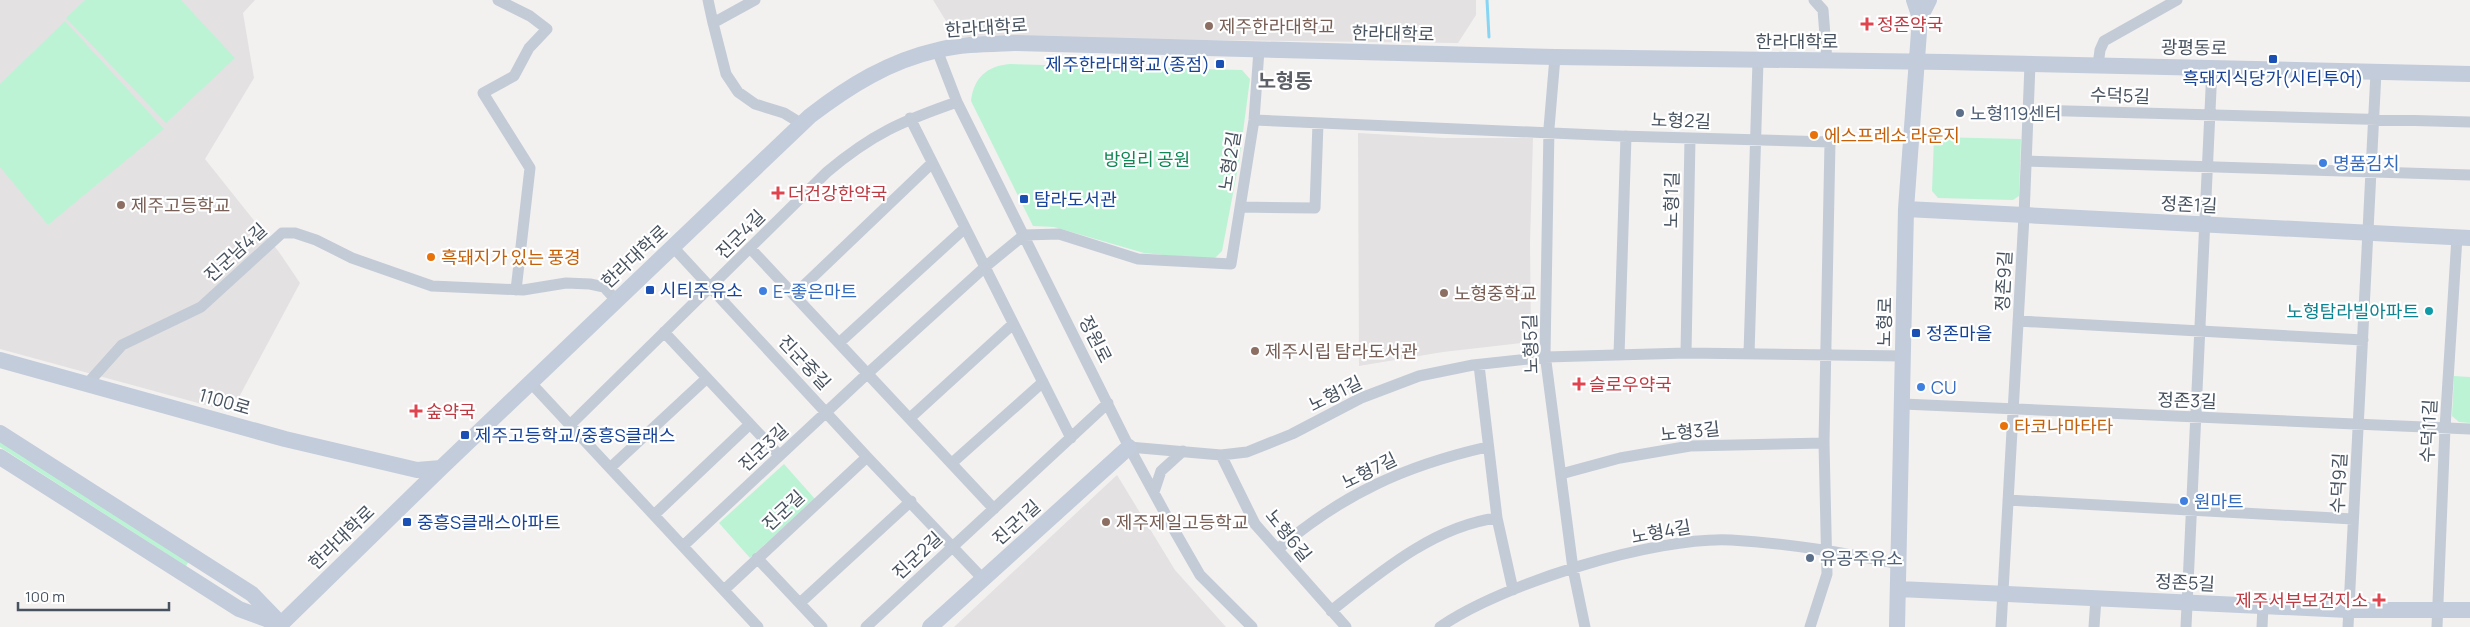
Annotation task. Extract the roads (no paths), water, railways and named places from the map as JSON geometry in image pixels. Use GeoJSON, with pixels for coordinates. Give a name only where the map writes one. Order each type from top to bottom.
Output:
{"type":"FeatureCollection","features":[{"type":"Feature","properties":{"kind":"main road","name":"노형로"},"geometry":{"type":"LineString","coordinates":[[1914,0],[1920,18]]}},
{"type":"Feature","properties":{"kind":"main road","name":"노형로"},"geometry":{"type":"LineString","coordinates":[[1897,627],[1900,564],[1906,209],[1920,18],[1929,0]]}},
{"type":"Feature","properties":{"kind":"main road","name":"한라대학로"},"geometry":{"type":"LineString","coordinates":[[282,626],[530,382],[802,124],[843,90],[876,71],[937,50],[1014,43],[1554,57],[1758,61],[1916,61]]}},
{"type":"Feature","properties":{"kind":"main road","name":"광평동로"},"geometry":{"type":"LineString","coordinates":[[1916,61],[2470,74]]}},
{"type":"Feature","properties":{"kind":"main road","name":"정존1길"},"geometry":{"type":"LineString","coordinates":[[1906,209],[2463,238]]}},
{"type":"Feature","properties":{"kind":"main road","name":"1100로"},"geometry":{"type":"LineString","coordinates":[[0,360],[285,439],[417,470],[441,468]]}},
{"type":"Feature","properties":{"kind":"main road"},"geometry":{"type":"LineString","coordinates":[[0,433],[252,594],[282,626]]}},
{"type":"Feature","properties":{"kind":"main road","name":"진군1길"},"geometry":{"type":"LineString","coordinates":[[930,627],[1129,447]]}},
{"type":"Feature","properties":{"kind":"main road"},"geometry":{"type":"LineString","coordinates":[[0,457],[239,609],[282,626]]}},
{"type":"Feature","properties":{"kind":"main road","name":"정존5길"},"geometry":{"type":"LineString","coordinates":[[1898,589],[2348,610],[2470,610]]}},
{"type":"Feature","properties":{"kind":"street"},"geometry":{"type":"LineString","coordinates":[[498,0],[530,16],[547,29],[529,48],[514,76],[484,93],[530,168],[516,290]]}},
{"type":"Feature","properties":{"kind":"street"},"geometry":{"type":"LineString","coordinates":[[708,0],[726,74],[738,92],[755,104],[784,112],[802,124]]}},
{"type":"Feature","properties":{"kind":"street"},"geometry":{"type":"LineString","coordinates":[[713,22],[755,0]]}},
{"type":"Feature","properties":{"kind":"street"},"geometry":{"type":"LineString","coordinates":[[1814,0],[1823,10],[1827,61]]}},
{"type":"Feature","properties":{"kind":"street"},"geometry":{"type":"LineString","coordinates":[[2098,66],[2100,50],[2104,41],[2177,0]]}},
{"type":"Feature","properties":{"kind":"street","name":"정원로"},"geometry":{"type":"LineString","coordinates":[[937,50],[957,102],[1129,447],[1200,575],[1252,627]]}},
{"type":"Feature","properties":{"kind":"street","name":"노형2길"},"geometry":{"type":"LineString","coordinates":[[1024,235],[1059,234],[1138,259],[1231,264],[1254,120],[1258,50]]}},
{"type":"Feature","properties":{"kind":"street","name":"노형5길"},"geometry":{"type":"LineString","coordinates":[[1554,57],[1549,133],[1546,358],[1573,569],[1585,627]]}},
{"type":"Feature","properties":{"kind":"street"},"geometry":{"type":"LineString","coordinates":[[1750,354],[1758,61]]}},
{"type":"Feature","properties":{"kind":"street","name":"정존9길"},"geometry":{"type":"LineString","coordinates":[[2001,627],[2024,216],[2030,64]]}},
{"type":"Feature","properties":{"kind":"street"},"geometry":{"type":"LineString","coordinates":[[2186,627],[2212,68]]}},
{"type":"Feature","properties":{"kind":"street","name":"수덕9길"},"geometry":{"type":"LineString","coordinates":[[2348,627],[2376,72]]}},
{"type":"Feature","properties":{"kind":"street","name":"진군4길"},"geometry":{"type":"LineString","coordinates":[[570,425],[827,172],[858,146],[910,118],[957,102]]}},
{"type":"Feature","properties":{"kind":"street","name":"수덕5길"},"geometry":{"type":"LineString","coordinates":[[2028,110],[2210,116]]}},
{"type":"Feature","properties":{"kind":"street"},"geometry":{"type":"LineString","coordinates":[[2210,116],[2470,122]]}},
{"type":"Feature","properties":{"kind":"street"},"geometry":{"type":"LineString","coordinates":[[910,118],[931,164],[1072,438]]}},
{"type":"Feature","properties":{"kind":"street","name":"노형2길"},"geometry":{"type":"LineString","coordinates":[[1254,120],[1626,136],[1830,142],[1826,356]]}},
{"type":"Feature","properties":{"kind":"street"},"geometry":{"type":"LineString","coordinates":[[1240,207],[1315,208],[1318,123]]}},
{"type":"Feature","properties":{"kind":"street"},"geometry":{"type":"LineString","coordinates":[[1619,355],[1626,136]]}},
{"type":"Feature","properties":{"kind":"street","name":"노형1길"},"geometry":{"type":"LineString","coordinates":[[1686,353],[1690,138]]}},
{"type":"Feature","properties":{"kind":"street"},"geometry":{"type":"LineString","coordinates":[[2026,161],[2208,165],[2470,175]]}},
{"type":"Feature","properties":{"kind":"street"},"geometry":{"type":"LineString","coordinates":[[796,294],[931,164]]}},
{"type":"Feature","properties":{"kind":"street"},"geometry":{"type":"LineString","coordinates":[[839,343],[964,228]]}},
{"type":"Feature","properties":{"kind":"street","name":"진군남4길"},"geometry":{"type":"LineString","coordinates":[[88,384],[122,345],[201,307],[282,233],[295,233],[316,240],[352,258],[432,286],[516,290],[566,283],[590,284],[604,287],[616,300]]}},
{"type":"Feature","properties":{"kind":"street","name":"진군3길"},"geometry":{"type":"LineString","coordinates":[[683,546],[867,374],[985,267],[1024,235]]}},
{"type":"Feature","properties":{"kind":"street","name":"수덕11길"},"geometry":{"type":"LineString","coordinates":[[2437,627],[2445,428],[2463,238]]}},
{"type":"Feature","properties":{"kind":"street","name":"진군중길"},"geometry":{"type":"LineString","coordinates":[[673,247],[827,411],[867,457],[984,579]]}},
{"type":"Feature","properties":{"kind":"street"},"geometry":{"type":"LineString","coordinates":[[750,248],[796,294],[867,374],[994,509]]}},
{"type":"Feature","properties":{"kind":"street"},"geometry":{"type":"LineString","coordinates":[[2018,321],[2363,340]]}},
{"type":"Feature","properties":{"kind":"street"},"geometry":{"type":"LineString","coordinates":[[910,418],[1013,324]]}},
{"type":"Feature","properties":{"kind":"street"},"geometry":{"type":"LineString","coordinates":[[664,332],[779,455]]}},
{"type":"Feature","properties":{"kind":"street","name":"노형1길"},"geometry":{"type":"LineString","coordinates":[[1129,447],[1221,455],[1247,452],[1292,434],[1361,398],[1419,376],[1478,365],[1546,358],[1686,353],[1904,356]]}},
{"type":"Feature","properties":{"kind":"street"},"geometry":{"type":"LineString","coordinates":[[1810,627],[1827,574],[1824,443],[1826,356]]}},
{"type":"Feature","properties":{"kind":"street"},"geometry":{"type":"LineString","coordinates":[[1478,365],[1496,518],[1513,590]]}},
{"type":"Feature","properties":{"kind":"street"},"geometry":{"type":"LineString","coordinates":[[610,468],[707,378]]}},
{"type":"Feature","properties":{"kind":"street"},"geometry":{"type":"LineString","coordinates":[[530,382],[758,627]]}},
{"type":"Feature","properties":{"kind":"street"},"geometry":{"type":"LineString","coordinates":[[952,463],[1043,382]]}},
{"type":"Feature","properties":{"kind":"street","name":"진군2길"},"geometry":{"type":"LineString","coordinates":[[866,627],[1108,403]]}},
{"type":"Feature","properties":{"kind":"street","name":"정존3길"},"geometry":{"type":"LineString","coordinates":[[1903,404],[2470,429]]}},
{"type":"Feature","properties":{"kind":"street"},"geometry":{"type":"LineString","coordinates":[[654,516],[750,424]]}},
{"type":"Feature","properties":{"kind":"street","name":"노형3길"},"geometry":{"type":"LineString","coordinates":[[1562,474],[1620,458],[1690,446],[1824,443]]}},
{"type":"Feature","properties":{"kind":"street","name":"노형7길"},"geometry":{"type":"LineString","coordinates":[[1278,549],[1309,523],[1362,491],[1441,458],[1487,447]]}},
{"type":"Feature","properties":{"kind":"street"},"geometry":{"type":"LineString","coordinates":[[1154,492],[1160,471],[1183,451]]}},
{"type":"Feature","properties":{"kind":"street","name":"노형6길"},"geometry":{"type":"LineString","coordinates":[[1221,455],[1255,524],[1346,627]]}},
{"type":"Feature","properties":{"kind":"street","name":"진군길"},"geometry":{"type":"LineString","coordinates":[[724,590],[867,457]]}},
{"type":"Feature","properties":{"kind":"street"},"geometry":{"type":"LineString","coordinates":[[2008,500],[2353,519]]}},
{"type":"Feature","properties":{"kind":"street"},"geometry":{"type":"LineString","coordinates":[[800,604],[911,501]]}},
{"type":"Feature","properties":{"kind":"street"},"geometry":{"type":"LineString","coordinates":[[1330,611],[1380,572],[1411,552],[1475,520],[1496,518]]}},
{"type":"Feature","properties":{"kind":"street","name":"노형4길"},"geometry":{"type":"LineString","coordinates":[[1440,627],[1459,614],[1513,590],[1573,569],[1670,544],[1730,540],[1826,550],[1900,564]]}},
{"type":"Feature","properties":{"kind":"street"},"geometry":{"type":"LineString","coordinates":[[757,558],[822,627]]}},
{"type":"Feature","properties":{"kind":"street"},"geometry":{"type":"LineString","coordinates":[[2094,627],[2096,598]]}},
{"type":"Feature","properties":{"kind":"street"},"geometry":{"type":"LineString","coordinates":[[2262,627],[2263,606]]}},
{"type":"Feature","properties":{"kind":"waterway"},"geometry":{"type":"LineString","coordinates":[[1487,0],[1489,37]]}},
{"type":"Feature","properties":{"kind":"place","name":"정존약국"},"geometry":{"type":"Point","coordinates":[1867,24]}},
{"type":"Feature","properties":{"kind":"place","name":"제주한라대학교"},"geometry":{"type":"Point","coordinates":[1209,26]}},
{"type":"Feature","properties":{"kind":"place","name":"흑돼지식당가(시티투어)"},"geometry":{"type":"Point","coordinates":[2273,59]}},
{"type":"Feature","properties":{"kind":"place","name":"제주한라대학교(종점)"},"geometry":{"type":"Point","coordinates":[1220,64]}},
{"type":"Feature","properties":{"kind":"place","name":"노형119센터"},"geometry":{"type":"Point","coordinates":[1960,113]}},
{"type":"Feature","properties":{"kind":"place","name":"에스프레소 라운지"},"geometry":{"type":"Point","coordinates":[1814,135]}},
{"type":"Feature","properties":{"kind":"place","name":"명품김치"},"geometry":{"type":"Point","coordinates":[2323,163]}},
{"type":"Feature","properties":{"kind":"place","name":"더건강한약국"},"geometry":{"type":"Point","coordinates":[778,193]}},
{"type":"Feature","properties":{"kind":"place","name":"탐라도서관"},"geometry":{"type":"Point","coordinates":[1024,199]}},
{"type":"Feature","properties":{"kind":"place","name":"제주고등학교"},"geometry":{"type":"Point","coordinates":[121,205]}},
{"type":"Feature","properties":{"kind":"place","name":"흑돼지가 있는 풍경"},"geometry":{"type":"Point","coordinates":[431,257]}},
{"type":"Feature","properties":{"kind":"place","name":"시티주유소"},"geometry":{"type":"Point","coordinates":[650,290]}},
{"type":"Feature","properties":{"kind":"place","name":"E-좋은마트"},"geometry":{"type":"Point","coordinates":[763,291]}},
{"type":"Feature","properties":{"kind":"place","name":"노형중학교"},"geometry":{"type":"Point","coordinates":[1444,293]}},
{"type":"Feature","properties":{"kind":"place","name":"노형탐라빌아파트"},"geometry":{"type":"Point","coordinates":[2429,311]}},
{"type":"Feature","properties":{"kind":"place","name":"정존마을"},"geometry":{"type":"Point","coordinates":[1916,333]}},
{"type":"Feature","properties":{"kind":"place","name":"제주시립 탐라도서관"},"geometry":{"type":"Point","coordinates":[1255,351]}},
{"type":"Feature","properties":{"kind":"place","name":"슬로우약국"},"geometry":{"type":"Point","coordinates":[1579,384]}},
{"type":"Feature","properties":{"kind":"place","name":"CU"},"geometry":{"type":"Point","coordinates":[1921,387]}},
{"type":"Feature","properties":{"kind":"place","name":"숲약국"},"geometry":{"type":"Point","coordinates":[416,411]}},
{"type":"Feature","properties":{"kind":"place","name":"타코나마타타"},"geometry":{"type":"Point","coordinates":[2004,426]}},
{"type":"Feature","properties":{"kind":"place","name":"제주고등학교/중흥S클래스"},"geometry":{"type":"Point","coordinates":[465,435]}},
{"type":"Feature","properties":{"kind":"place","name":"원마트"},"geometry":{"type":"Point","coordinates":[2184,501]}},
{"type":"Feature","properties":{"kind":"place","name":"중흥S클래스아파트"},"geometry":{"type":"Point","coordinates":[407,522]}},
{"type":"Feature","properties":{"kind":"place","name":"제주제일고등학교"},"geometry":{"type":"Point","coordinates":[1106,522]}},
{"type":"Feature","properties":{"kind":"place","name":"유공주유소"},"geometry":{"type":"Point","coordinates":[1810,558]}},
{"type":"Feature","properties":{"kind":"place","name":"제주서부보건지소"},"geometry":{"type":"Point","coordinates":[2379,600]}},
{"type":"Feature","properties":{"kind":"district","name":"노형동"},"geometry":{"type":"Point","coordinates":[1285,80]}},
{"type":"Feature","properties":{"kind":"park label","name":"방일리 공원"},"geometry":{"type":"Point","coordinates":[1147,159]}}]}
